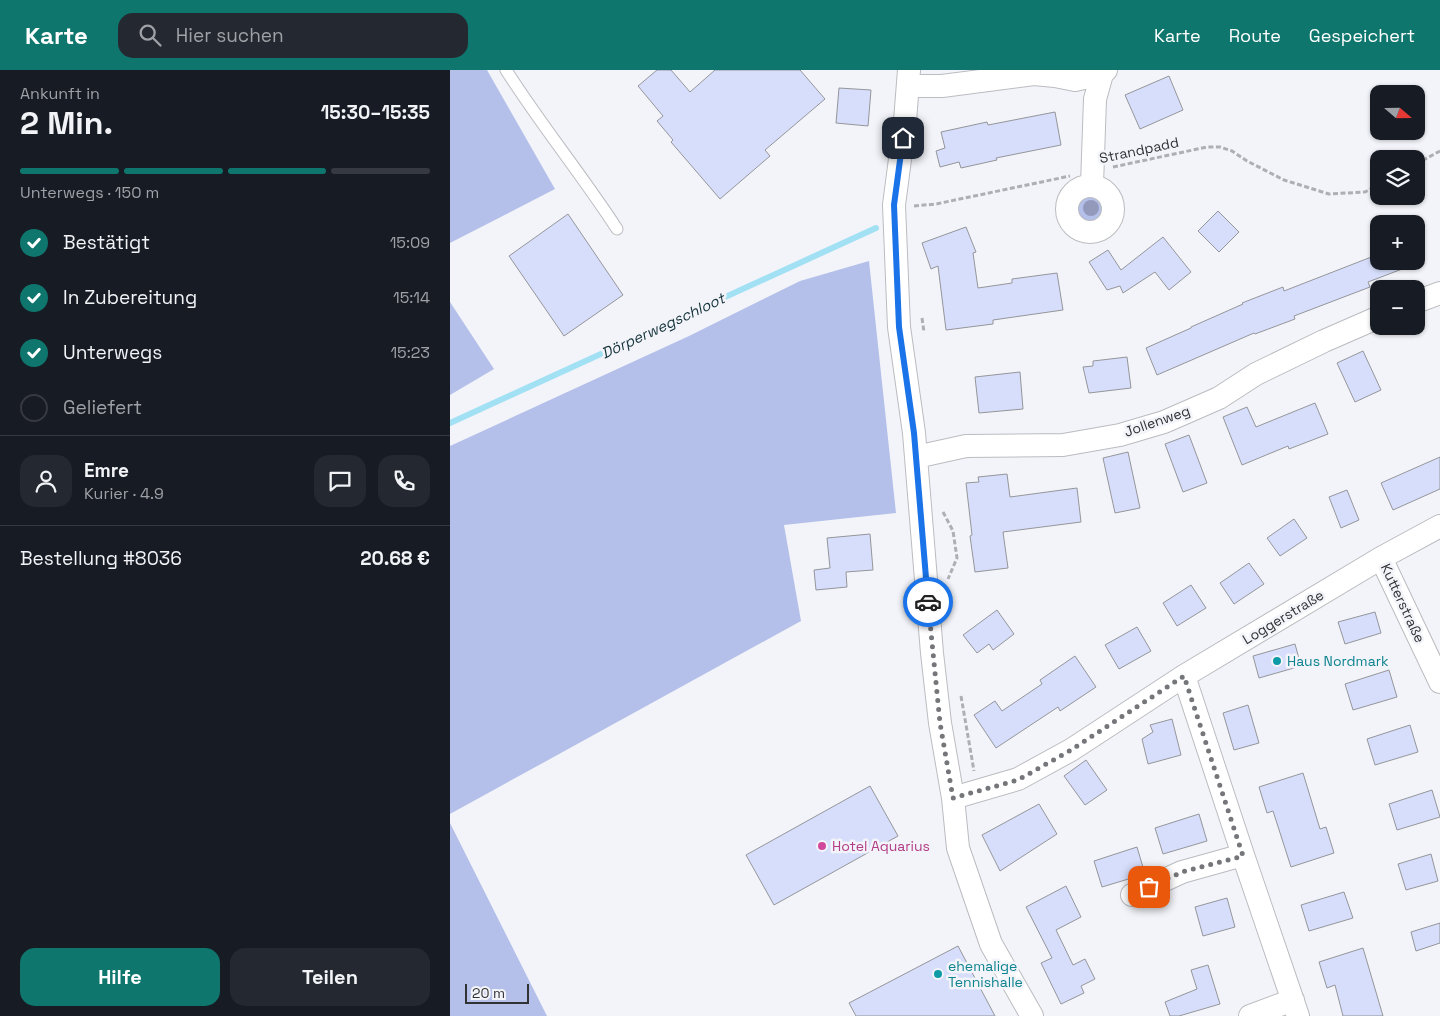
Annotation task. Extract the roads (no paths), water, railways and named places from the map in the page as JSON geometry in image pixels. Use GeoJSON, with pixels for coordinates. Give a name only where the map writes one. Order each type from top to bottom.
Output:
{"type":"FeatureCollection","features":[{"type":"Feature","properties":{"kind":"street"},"geometry":{"type":"LineString","coordinates":[[1032,1016],[991,944],[958,848],[953,798],[940,723],[932,654],[914,433],[899,327],[894,205],[905,121],[908,78],[942,86],[1034,74],[1075,80],[1104,72]]}},
{"type":"Feature","properties":{"kind":"street"},"geometry":{"type":"LineString","coordinates":[[1092,178],[1095,99],[1104,72]]}},
{"type":"Feature","properties":{"kind":"street"},"geometry":{"type":"LineString","coordinates":[[1075,80],[1095,99]]}},
{"type":"Feature","properties":{"kind":"street"},"geometry":{"type":"LineString","coordinates":[[1425,299],[1440,293]]}},
{"type":"Feature","properties":{"kind":"street","name":"Jollenweg"},"geometry":{"type":"LineString","coordinates":[[916,457],[966,446],[1063,445],[1120,435],[1164,422],[1219,398],[1256,374],[1370,321]]}},
{"type":"Feature","properties":{"kind":"street","name":"Kutterstraße"},"geometry":{"type":"LineString","coordinates":[[1440,526],[1381,558],[1440,682]]}},
{"type":"Feature","properties":{"kind":"street","name":"Loggerstraße"},"geometry":{"type":"LineString","coordinates":[[953,798],[1018,780],[1071,750],[1184,676],[1381,558]]}},
{"type":"Feature","properties":{"kind":"street"},"geometry":{"type":"LineString","coordinates":[[1184,676],[1295,1008],[1250,1016]]}},
{"type":"Feature","properties":{"kind":"street"},"geometry":{"type":"LineString","coordinates":[[1132,895],[1182,872],[1243,856]]}},
{"type":"Feature","properties":{"kind":"lane"},"geometry":{"type":"LineString","coordinates":[[506,70],[618,229]]}},
{"type":"Feature","properties":{"kind":"waterway","name":"Dörperwegschloot"},"geometry":{"type":"LineString","coordinates":[[450,423],[876,228]]}},
{"type":"Feature","properties":{"kind":"place","name":"Haus Nordmark"},"geometry":{"type":"Point","coordinates":[1277,661]}},
{"type":"Feature","properties":{"kind":"place","name":"Hotel Aquarius"},"geometry":{"type":"Point","coordinates":[822,846]}},
{"type":"Feature","properties":{"kind":"place","name":"ehemalige Tennishalle"},"geometry":{"type":"Point","coordinates":[938,974]}}]}
